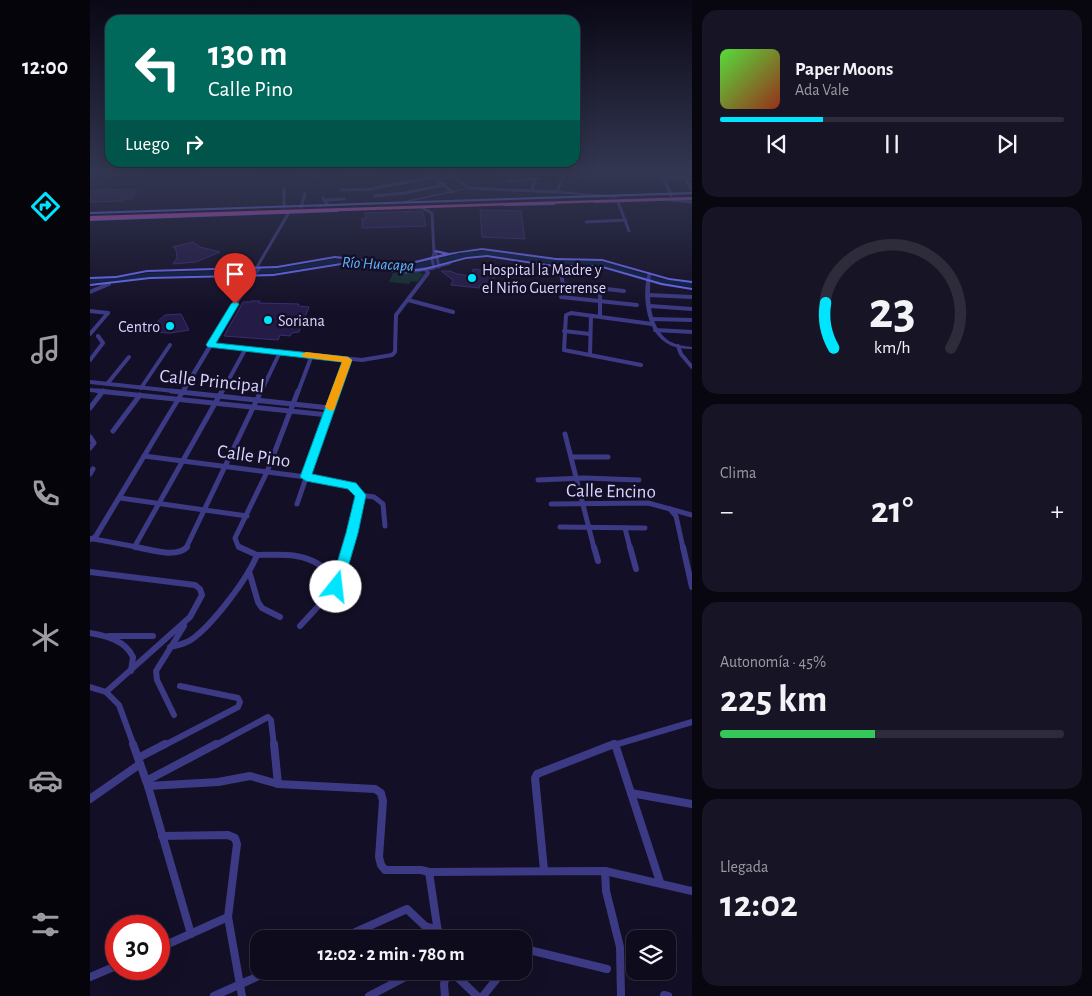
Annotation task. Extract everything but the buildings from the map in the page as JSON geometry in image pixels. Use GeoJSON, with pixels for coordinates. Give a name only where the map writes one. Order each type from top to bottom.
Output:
{"type":"FeatureCollection","features":[{"type":"Feature","properties":{"kind":"main road"},"geometry":{"type":"LineString","coordinates":[[90,278],[116,277],[147,272],[286,266],[335,257],[396,265],[420,262],[434,255],[482,249],[556,259],[602,260],[661,284],[692,289]]}},
{"type":"Feature","properties":{"kind":"main road"},"geometry":{"type":"LineString","coordinates":[[90,285],[150,278],[254,276],[341,264],[402,272],[487,256],[560,266],[599,266],[648,279],[692,282]]}},
{"type":"Feature","properties":{"kind":"street"},"geometry":{"type":"LineString","coordinates":[[280,352],[187,547],[183,551],[169,552],[92,539],[120,498],[254,276],[256,267],[285,218]]}},
{"type":"Feature","properties":{"kind":"street"},"geometry":{"type":"LineString","coordinates":[[402,272],[426,270],[436,267],[432,218]]}},
{"type":"Feature","properties":{"kind":"street"},"geometry":{"type":"LineString","coordinates":[[434,255],[435,218]]}},
{"type":"Feature","properties":{"kind":"street"},"geometry":{"type":"LineString","coordinates":[[586,222],[626,220],[629,231]]}},
{"type":"Feature","properties":{"kind":"street"},"geometry":{"type":"LineString","coordinates":[[560,266],[563,284],[624,291]]}},
{"type":"Feature","properties":{"kind":"street"},"geometry":{"type":"LineString","coordinates":[[211,345],[348,360],[362,360],[392,354],[395,352],[395,320],[428,273],[426,270]]}},
{"type":"Feature","properties":{"kind":"street"},"geometry":{"type":"LineString","coordinates":[[648,279],[652,322],[655,330],[663,338],[678,346],[692,348]]}},
{"type":"Feature","properties":{"kind":"street"},"geometry":{"type":"LineString","coordinates":[[91,293],[109,284]]}},
{"type":"Feature","properties":{"kind":"street"},"geometry":{"type":"LineString","coordinates":[[600,289],[600,314]]}},
{"type":"Feature","properties":{"kind":"street"},"geometry":{"type":"LineString","coordinates":[[649,295],[692,297]]}},
{"type":"Feature","properties":{"kind":"street"},"geometry":{"type":"LineString","coordinates":[[562,297],[638,305]]}},
{"type":"Feature","properties":{"kind":"street"},"geometry":{"type":"LineString","coordinates":[[408,300],[453,312]]}},
{"type":"Feature","properties":{"kind":"street"},"geometry":{"type":"LineString","coordinates":[[650,306],[692,308]]}},
{"type":"Feature","properties":{"kind":"street"},"geometry":{"type":"LineString","coordinates":[[571,311],[629,318]]}},
{"type":"Feature","properties":{"kind":"street"},"geometry":{"type":"LineString","coordinates":[[90,312],[108,313],[90,334]]}},
{"type":"Feature","properties":{"kind":"street"},"geometry":{"type":"LineString","coordinates":[[641,365],[564,350],[564,330],[567,314],[652,322],[692,320]]}},
{"type":"Feature","properties":{"kind":"street"},"geometry":{"type":"LineString","coordinates":[[590,354],[591,316]]}},
{"type":"Feature","properties":{"kind":"street"},"geometry":{"type":"LineString","coordinates":[[90,326],[97,326]]}},
{"type":"Feature","properties":{"kind":"street"},"geometry":{"type":"LineString","coordinates":[[564,330],[590,334]]}},
{"type":"Feature","properties":{"kind":"street"},"geometry":{"type":"LineString","coordinates":[[655,330],[692,332]]}},
{"type":"Feature","properties":{"kind":"street"},"geometry":{"type":"LineString","coordinates":[[90,360],[103,343],[98,336]]}},
{"type":"Feature","properties":{"kind":"street"},"geometry":{"type":"LineString","coordinates":[[141,388],[170,345]]}},
{"type":"Feature","properties":{"kind":"street"},"geometry":{"type":"LineString","coordinates":[[678,346],[681,354],[692,367]]}},
{"type":"Feature","properties":{"kind":"street"},"geometry":{"type":"LineString","coordinates":[[135,546],[162,504],[246,348]]}},
{"type":"Feature","properties":{"kind":"street"},"geometry":{"type":"LineString","coordinates":[[312,355],[292,411],[267,472],[235,538],[235,543],[256,555],[296,555],[307,558],[320,565],[325,580],[336,587]]}},
{"type":"Feature","properties":{"kind":"street"},"geometry":{"type":"LineString","coordinates":[[107,384],[128,357]]}},
{"type":"Feature","properties":{"kind":"street"},"geometry":{"type":"LineString","coordinates":[[297,504],[348,360]]}},
{"type":"Feature","properties":{"kind":"street","name":"Calle Principal"},"geometry":{"type":"LineString","coordinates":[[90,382],[330,408]]}},
{"type":"Feature","properties":{"kind":"street","name":"Calle Principal"},"geometry":{"type":"LineString","coordinates":[[90,390],[328,414]]}},
{"type":"Feature","properties":{"kind":"street"},"geometry":{"type":"LineString","coordinates":[[90,408],[103,391]]}},
{"type":"Feature","properties":{"kind":"street"},"geometry":{"type":"LineString","coordinates":[[113,431],[140,395]]}},
{"type":"Feature","properties":{"kind":"street"},"geometry":{"type":"LineString","coordinates":[[566,434],[581,502],[598,561]]}},
{"type":"Feature","properties":{"kind":"street"},"geometry":{"type":"LineString","coordinates":[[90,437],[94,443],[90,448]]}},
{"type":"Feature","properties":{"kind":"street","name":"Calle Pino"},"geometry":{"type":"LineString","coordinates":[[144,456],[306,477],[352,486],[359,493],[374,497],[383,504],[385,526]]}},
{"type":"Feature","properties":{"kind":"street"},"geometry":{"type":"LineString","coordinates":[[572,457],[608,457]]}},
{"type":"Feature","properties":{"kind":"street","name":"Calle Encino"},"geometry":{"type":"LineString","coordinates":[[538,480],[577,478],[639,480]]}},
{"type":"Feature","properties":{"kind":"street"},"geometry":{"type":"LineString","coordinates":[[300,626],[336,587],[352,533],[359,493]]}},
{"type":"Feature","properties":{"kind":"street"},"geometry":{"type":"LineString","coordinates":[[120,498],[247,516]]}},
{"type":"Feature","properties":{"kind":"street","name":"Calle Encino"},"geometry":{"type":"LineString","coordinates":[[551,504],[648,502],[692,515]]}},
{"type":"Feature","properties":{"kind":"street"},"geometry":{"type":"LineString","coordinates":[[669,508],[676,516],[692,587]]}},
{"type":"Feature","properties":{"kind":"street"},"geometry":{"type":"LineString","coordinates":[[560,528],[645,528]]}},
{"type":"Feature","properties":{"kind":"street"},"geometry":{"type":"LineString","coordinates":[[624,528],[636,569]]}},
{"type":"Feature","properties":{"kind":"street"},"geometry":{"type":"LineString","coordinates":[[170,647],[186,643],[197,636],[249,571],[256,555]]}},
{"type":"Feature","properties":{"kind":"street"},"geometry":{"type":"LineString","coordinates":[[249,571],[258,602],[262,608],[280,617]]}},
{"type":"Feature","properties":{"kind":"street"},"geometry":{"type":"LineString","coordinates":[[90,572],[195,586],[200,589],[202,595],[156,671],[157,680],[174,715]]}},
{"type":"Feature","properties":{"kind":"street"},"geometry":{"type":"LineString","coordinates":[[106,692],[190,617]]}},
{"type":"Feature","properties":{"kind":"street"},"geometry":{"type":"LineString","coordinates":[[90,633],[108,636],[153,636]]}},
{"type":"Feature","properties":{"kind":"street"},"geometry":{"type":"LineString","coordinates":[[108,636],[130,650],[133,656],[131,671]]}},
{"type":"Feature","properties":{"kind":"street"},"geometry":{"type":"LineString","coordinates":[[90,799],[139,761],[238,707],[240,702],[238,698],[180,686]]}},
{"type":"Feature","properties":{"kind":"street"},"geometry":{"type":"LineString","coordinates":[[90,687],[106,692],[119,705],[147,784],[191,934]]}},
{"type":"Feature","properties":{"kind":"street"},"geometry":{"type":"LineString","coordinates":[[147,784],[268,718],[271,720],[278,784]]}},
{"type":"Feature","properties":{"kind":"street"},"geometry":{"type":"LineString","coordinates":[[544,870],[535,778],[537,774],[616,744],[692,722]]}},
{"type":"Feature","properties":{"kind":"street"},"geometry":{"type":"LineString","coordinates":[[616,744],[660,882]]}},
{"type":"Feature","properties":{"kind":"street"},"geometry":{"type":"LineString","coordinates":[[147,784],[218,782],[250,776],[278,784],[376,789],[381,793],[383,801],[379,857],[381,865],[385,870],[421,870],[429,872],[605,871],[660,882],[692,891]]}},
{"type":"Feature","properties":{"kind":"street"},"geometry":{"type":"LineString","coordinates":[[631,794],[692,804]]}},
{"type":"Feature","properties":{"kind":"street"},"geometry":{"type":"LineString","coordinates":[[162,836],[228,835],[235,838],[237,844],[228,917],[242,996]]}},
{"type":"Feature","properties":{"kind":"street"},"geometry":{"type":"LineString","coordinates":[[605,871],[606,891],[620,946],[621,996]]}},
{"type":"Feature","properties":{"kind":"street"},"geometry":{"type":"LineString","coordinates":[[429,872],[438,930]]}},
{"type":"Feature","properties":{"kind":"street"},"geometry":{"type":"LineString","coordinates":[[360,930],[407,909],[431,930]]}},
{"type":"Feature","properties":{"kind":"street"},"geometry":{"type":"LineString","coordinates":[[170,943],[228,917]]}},
{"type":"Feature","properties":{"kind":"street"},"geometry":{"type":"LineString","coordinates":[[532,951],[607,969]]}},
{"type":"Feature","properties":{"kind":"street"},"geometry":{"type":"LineString","coordinates":[[90,977],[105,971]]}},
{"type":"Feature","properties":{"kind":"street"},"geometry":{"type":"LineString","coordinates":[[214,996],[251,980]]}},
{"type":"Feature","properties":{"kind":"street"},"geometry":{"type":"LineString","coordinates":[[369,996],[400,980]]}},
{"type":"Feature","properties":{"kind":"street"},"geometry":{"type":"LineString","coordinates":[[445,996],[446,980]]}},
{"type":"Feature","properties":{"kind":"street"},"geometry":{"type":"LineString","coordinates":[[459,980],[477,996]]}},
{"type":"Feature","properties":{"kind":"street"},"geometry":{"type":"LineString","coordinates":[[482,996],[495,980]]}},
{"type":"Feature","properties":{"kind":"green space"},"geometry":{"type":"Polygon","coordinates":[[[419,272],[424,274],[417,282],[411,281],[409,284],[389,282],[393,273],[419,272]]]}},
{"type":"Feature","properties":{"kind":"waterway","name":"Río Huacapa"},"geometry":{"type":"LineString","coordinates":[[90,281],[116,280],[150,275],[274,271],[337,261],[408,268],[468,254],[487,253],[556,262],[599,263],[659,281],[692,285]]}},
{"type":"Feature","properties":{"kind":"slow traffic"},"geometry":{"type":"LineString","coordinates":[[306,355],[348,360],[330,407]]}},
{"type":"Feature","properties":{"kind":"place","name":"Hospital la Madre y el Niño Guerrerense"},"geometry":{"type":"Point","coordinates":[472,278]}},
{"type":"Feature","properties":{"kind":"place","name":"Soriana"},"geometry":{"type":"Point","coordinates":[268,320]}},
{"type":"Feature","properties":{"kind":"place","name":"Centro"},"geometry":{"type":"Point","coordinates":[170,326]}},
{"type":"Feature","properties":{"kind":"route"},"geometry":{"type":"LineString","coordinates":[[235,304],[211,345],[348,360],[306,477],[352,486],[358,490],[360,495],[352,533],[336,587]]}}]}
